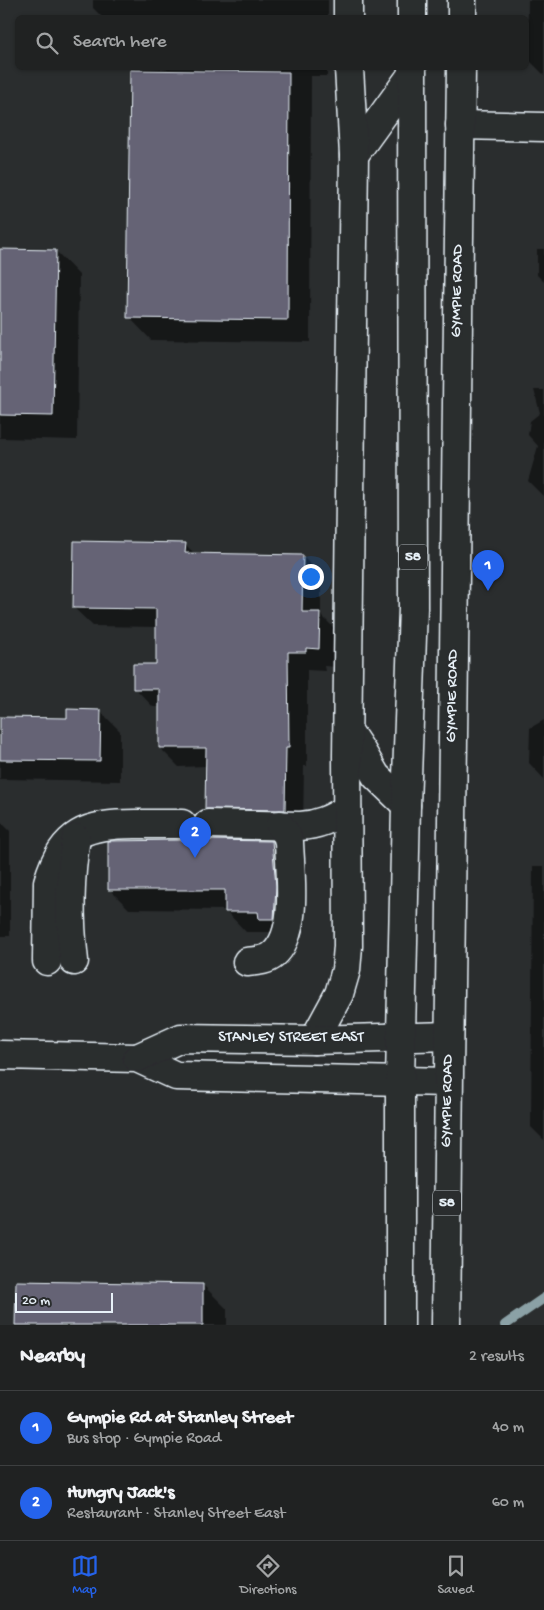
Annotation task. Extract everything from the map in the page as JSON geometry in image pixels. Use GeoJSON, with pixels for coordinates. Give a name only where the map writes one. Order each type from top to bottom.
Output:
{"type":"FeatureCollection","features":[{"type":"Feature","properties":{"kind":"main road"},"geometry":{"type":"LineString","coordinates":[[348,0],[348,15]]}},
{"type":"Feature","properties":{"kind":"main road"},"geometry":{"type":"LineString","coordinates":[[412,0],[412,15]]}},
{"type":"Feature","properties":{"kind":"main road"},"geometry":{"type":"LineString","coordinates":[[462,0],[462,15]]}},
{"type":"Feature","properties":{"kind":"main road"},"geometry":{"type":"LineString","coordinates":[[314,1040],[339,994],[346,970],[348,946],[347,809],[354,155],[349,70]]}},
{"type":"Feature","properties":{"kind":"main road","name":"GYMPIE ROAD"},"geometry":{"type":"LineString","coordinates":[[446,1325],[461,70]]}},
{"type":"Feature","properties":{"kind":"main road"},"geometry":{"type":"LineString","coordinates":[[354,155],[412,72]]}},
{"type":"Feature","properties":{"kind":"main road","name":"58"},"geometry":{"type":"LineString","coordinates":[[400,1325],[400,1081],[406,805],[413,608],[412,72]]}},
{"type":"Feature","properties":{"kind":"main road"},"geometry":{"type":"LineString","coordinates":[[460,125],[544,127]]}},
{"type":"Feature","properties":{"kind":"main road"},"geometry":{"type":"LineString","coordinates":[[348,731],[376,776],[406,805]]}},
{"type":"Feature","properties":{"kind":"main road"},"geometry":{"type":"LineString","coordinates":[[60,961],[48,882],[59,855],[76,835],[90,828],[110,824],[314,825],[330,820],[347,809]]}},
{"type":"Feature","properties":{"kind":"main road"},"geometry":{"type":"LineString","coordinates":[[247,962],[264,960],[272,956],[279,948],[288,927],[291,905],[289,842],[287,835],[280,825]]}},
{"type":"Feature","properties":{"kind":"main road","name":"STANLEY STREET EAST"},"geometry":{"type":"LineString","coordinates":[[137,1058],[181,1038],[314,1040],[449,1036]]}},
{"type":"Feature","properties":{"kind":"main road","name":"STANLEY STREET EAST"},"geometry":{"type":"LineString","coordinates":[[0,1055],[137,1058],[176,1076],[352,1078],[448,1082]]}},
{"type":"Feature","properties":{"kind":"building"},"geometry":{"type":"Polygon","coordinates":[[[130,70],[289,72],[288,320],[127,318],[130,70]]]}},
{"type":"Feature","properties":{"kind":"building"},"geometry":{"type":"Polygon","coordinates":[[[0,249],[56,250],[53,416],[0,415],[0,249]]]}},
{"type":"Feature","properties":{"kind":"building"},"geometry":{"type":"Polygon","coordinates":[[[74,541],[186,543],[185,553],[303,555],[302,612],[320,612],[319,649],[306,648],[306,652],[288,652],[289,748],[286,748],[285,810],[205,809],[206,748],[159,748],[159,689],[133,689],[133,664],[156,664],[156,609],[73,608],[74,541]]]}},
{"type":"Feature","properties":{"kind":"building"},"geometry":{"type":"Polygon","coordinates":[[[67,709],[101,710],[100,761],[0,760],[0,717],[67,718],[67,709]]]}},
{"type":"Feature","properties":{"kind":"building"},"geometry":{"type":"Polygon","coordinates":[[[195,832],[200,838],[208,840],[272,841],[276,886],[274,919],[259,919],[258,912],[225,912],[225,890],[108,890],[108,841],[182,840],[189,838],[195,832]]]}},
{"type":"Feature","properties":{"kind":"building"},"geometry":{"type":"Polygon","coordinates":[[[16,1281],[203,1284],[203,1325],[15,1325],[16,1281]]]}},
{"type":"Feature","properties":{"kind":"waterway"},"geometry":{"type":"LineString","coordinates":[[505,1325],[544,1298]]}},
{"type":"Feature","properties":{"kind":"place","name":"Gympie Rd at Stanley Street"},"geometry":{"type":"Point","coordinates":[488,591]}},
{"type":"Feature","properties":{"kind":"place","name":"Hungry Jack's"},"geometry":{"type":"Point","coordinates":[195,858]}}]}
